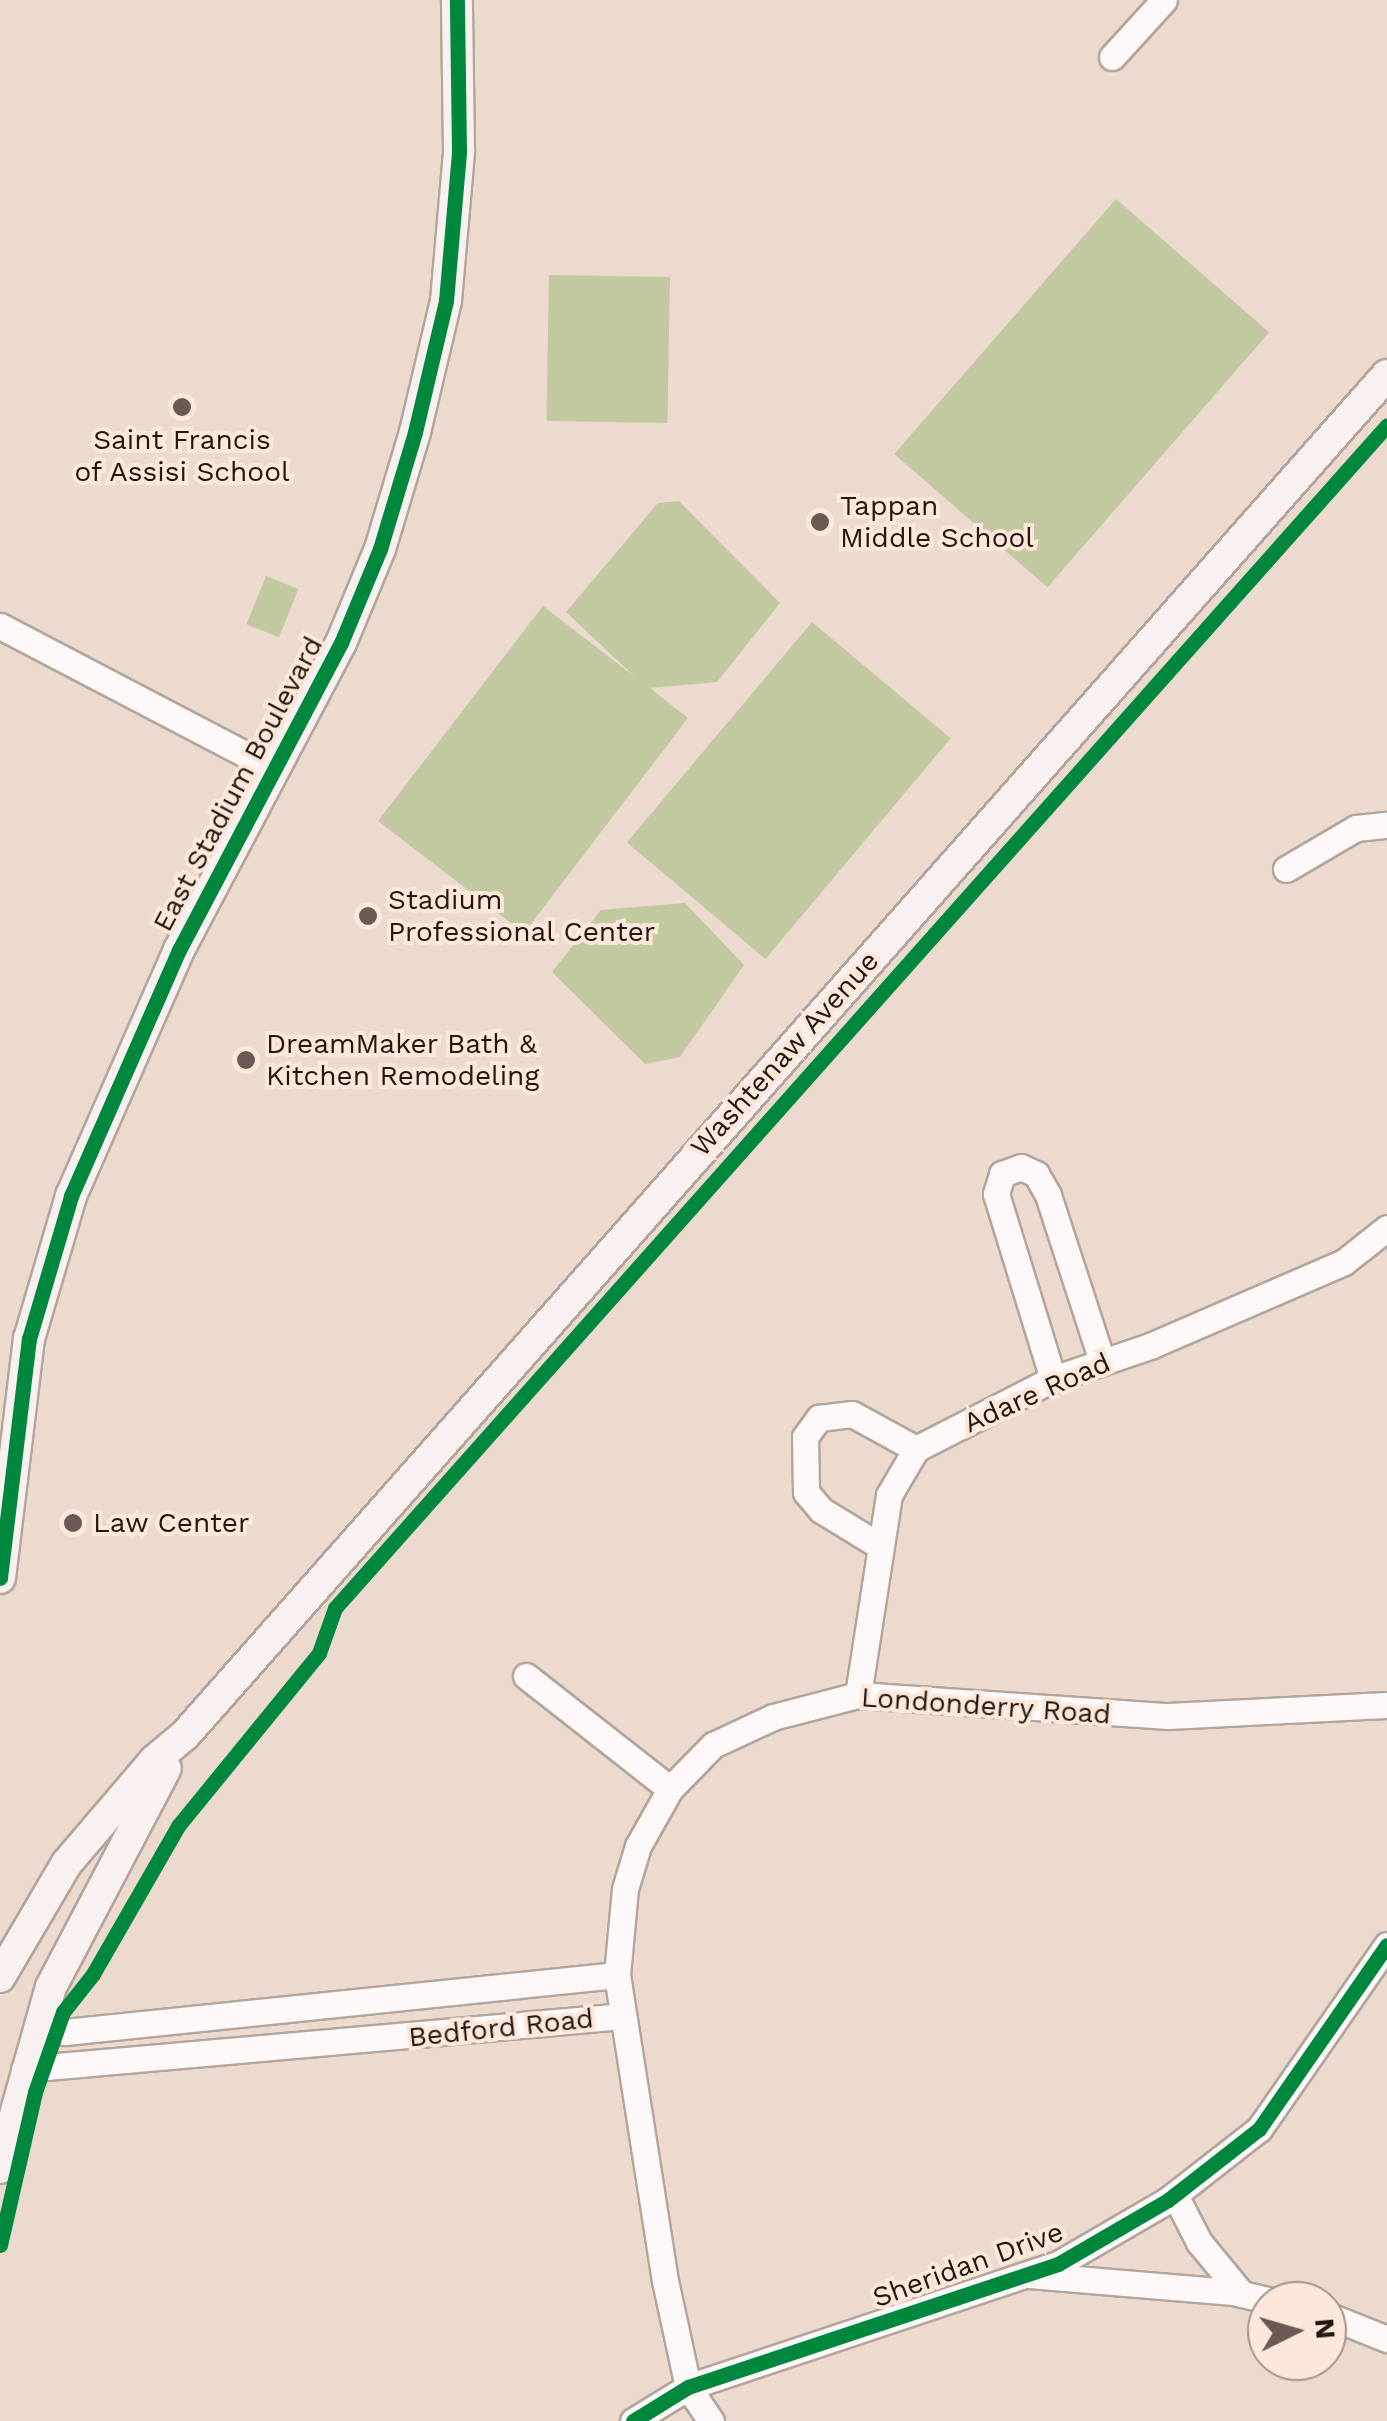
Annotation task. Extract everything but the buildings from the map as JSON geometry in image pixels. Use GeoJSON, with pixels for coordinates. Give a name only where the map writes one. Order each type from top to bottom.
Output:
{"type":"FeatureCollection","features":[{"type":"Feature","properties":{"kind":"main road","name":"East Stadium Boulevard"},"geometry":{"type":"LineString","coordinates":[[0,1578],[30,1339],[70,1196],[128,1056],[272,768],[341,644],[380,548],[419,415],[446,301],[460,151],[456,0]]}},
{"type":"Feature","properties":{"kind":"main road","name":"Washtenaw Avenue"},"geometry":{"type":"LineString","coordinates":[[0,1977],[67,1863],[185,1735],[1387,375]]}},
{"type":"Feature","properties":{"kind":"main road","name":"Washtenaw Avenue"},"geometry":{"type":"LineString","coordinates":[[0,2168],[38,2024],[94,1898],[185,1735]]}},
{"type":"Feature","properties":{"kind":"street"},"geometry":{"type":"LineString","coordinates":[[1112,57],[1164,0]]}},
{"type":"Feature","properties":{"kind":"street"},"geometry":{"type":"LineString","coordinates":[[0,626],[272,768]]}},
{"type":"Feature","properties":{"kind":"street"},"geometry":{"type":"LineString","coordinates":[[1286,870],[1356,828],[1387,825]]}},
{"type":"Feature","properties":{"kind":"street"},"geometry":{"type":"LineString","coordinates":[[1053,1379],[996,1194],[1002,1174],[1021,1168],[1036,1174],[1048,1194],[1102,1361]]}},
{"type":"Feature","properties":{"kind":"street","name":"Adare Road"},"geometry":{"type":"LineString","coordinates":[[916,1448],[1053,1379],[1344,1262],[1387,1228]]}},
{"type":"Feature","properties":{"kind":"street"},"geometry":{"type":"LineString","coordinates":[[858,1695],[889,1495],[916,1448],[852,1414],[820,1418],[805,1437],[806,1492],[821,1510],[880,1546]]}},
{"type":"Feature","properties":{"kind":"street"},"geometry":{"type":"LineString","coordinates":[[526,1676],[670,1789]]}},
{"type":"Feature","properties":{"kind":"street","name":"Londonderry Road"},"geometry":{"type":"LineString","coordinates":[[622,2016],[618,1975],[625,1889],[638,1846],[670,1789],[714,1745],[773,1717],[858,1695],[1168,1716],[1387,1706]]}},
{"type":"Feature","properties":{"kind":"street","name":"Sheridan Drive"},"geometry":{"type":"LineString","coordinates":[[633,2421],[688,2387],[1058,2264],[1176,2195],[1259,2129],[1387,1946]]}},
{"type":"Feature","properties":{"kind":"street","name":"Bedford Road"},"geometry":{"type":"LineString","coordinates":[[38,2024],[66,2032],[618,1975]]}},
{"type":"Feature","properties":{"kind":"street"},"geometry":{"type":"LineString","coordinates":[[265,2012],[269,2051]]}},
{"type":"Feature","properties":{"kind":"street","name":"Bedford Road"},"geometry":{"type":"LineString","coordinates":[[24,2069],[269,2051],[622,2016],[688,2387],[711,2421]]}},
{"type":"Feature","properties":{"kind":"street"},"geometry":{"type":"LineString","coordinates":[[1176,2195],[1200,2242],[1241,2294]]}},
{"type":"Feature","properties":{"kind":"street"},"geometry":{"type":"LineString","coordinates":[[1026,2275],[1247,2295]]}},
{"type":"Feature","properties":{"kind":"street"},"geometry":{"type":"LineString","coordinates":[[1347,2322],[1387,2339]]}},
{"type":"Feature","properties":{"kind":"green space"},"geometry":{"type":"Polygon","coordinates":[[[1116,199],[1269,332],[1047,587],[894,454],[1116,199]]]}},
{"type":"Feature","properties":{"kind":"green space"},"geometry":{"type":"Polygon","coordinates":[[[549,275],[670,277],[667,423],[546,421],[549,275]]]}},
{"type":"Feature","properties":{"kind":"green space"},"geometry":{"type":"Polygon","coordinates":[[[679,501],[780,603],[717,682],[650,688],[688,718],[524,933],[378,821],[543,606],[635,677],[566,612],[658,503],[679,501]]]}},
{"type":"Feature","properties":{"kind":"green space"},"geometry":{"type":"Polygon","coordinates":[[[266,576],[298,589],[279,637],[247,624],[266,576]]]}},
{"type":"Feature","properties":{"kind":"green space"},"geometry":{"type":"Polygon","coordinates":[[[812,622],[951,738],[766,959],[627,843],[812,622]]]}},
{"type":"Feature","properties":{"kind":"green space"},"geometry":{"type":"Polygon","coordinates":[[[685,903],[744,965],[680,1057],[645,1064],[552,972],[601,910],[685,903]]]}},
{"type":"Feature","properties":{"kind":"cycle path"},"geometry":{"type":"LineString","coordinates":[[0,1578],[29,1339],[71,1196],[179,950],[341,643],[380,549],[415,432],[446,301],[459,151],[457,0]]}},
{"type":"Feature","properties":{"kind":"cycle path"},"geometry":{"type":"LineString","coordinates":[[0,2245],[35,2092],[63,2012],[93,1974],[178,1826],[319,1653],[335,1608],[1387,425]]}},
{"type":"Feature","properties":{"kind":"cycle path"},"geometry":{"type":"LineString","coordinates":[[633,2421],[688,2387],[1058,2264],[1168,2200],[1259,2129],[1387,1945]]}},
{"type":"Feature","properties":{"kind":"place","name":"Saint Francis of Assisi School"},"geometry":{"type":"Point","coordinates":[182,407]}},
{"type":"Feature","properties":{"kind":"place","name":"Tappan Middle School"},"geometry":{"type":"Point","coordinates":[820,522]}},
{"type":"Feature","properties":{"kind":"place","name":"Stadium Professional Center"},"geometry":{"type":"Point","coordinates":[368,916]}},
{"type":"Feature","properties":{"kind":"place","name":"DreamMaker Bath & Kitchen Remodeling"},"geometry":{"type":"Point","coordinates":[246,1060]}},
{"type":"Feature","properties":{"kind":"place","name":"Law Center"},"geometry":{"type":"Point","coordinates":[73,1523]}}]}
